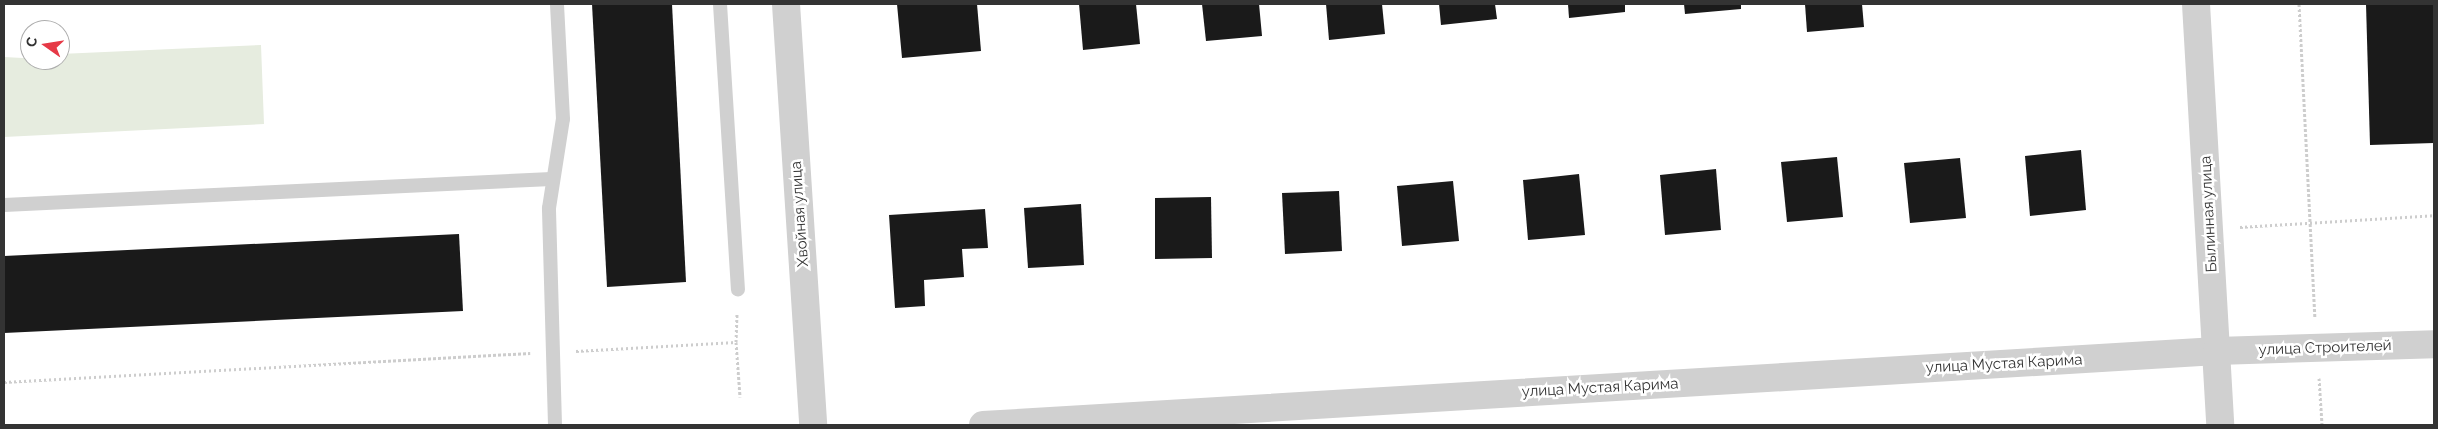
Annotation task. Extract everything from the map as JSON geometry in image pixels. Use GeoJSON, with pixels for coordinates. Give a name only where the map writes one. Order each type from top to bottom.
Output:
{"type":"FeatureCollection","features":[{"type":"Feature","properties":{"kind":"street","name":"Хвойная улица"},"geometry":{"type":"LineString","coordinates":[[786,4],[813,425]]}},
{"type":"Feature","properties":{"kind":"street","name":"Былинная улица"},"geometry":{"type":"LineString","coordinates":[[2196,4],[2220,425]]}},
{"type":"Feature","properties":{"kind":"street","name":"улица Строителей"},"geometry":{"type":"LineString","coordinates":[[2217,351],[2434,344]]}},
{"type":"Feature","properties":{"kind":"street","name":"улица Мустая Карима"},"geometry":{"type":"LineString","coordinates":[[984,425],[2217,351]]}},
{"type":"Feature","properties":{"kind":"lane"},"geometry":{"type":"LineString","coordinates":[[555,425],[551,179],[563,119],[557,4]]}},
{"type":"Feature","properties":{"kind":"lane"},"geometry":{"type":"LineString","coordinates":[[720,4],[738,289]]}},
{"type":"Feature","properties":{"kind":"lane"},"geometry":{"type":"LineString","coordinates":[[4,205],[551,179]]}},
{"type":"Feature","properties":{"kind":"path"},"geometry":{"type":"LineString","coordinates":[[2299,4],[2322,425]]}},
{"type":"Feature","properties":{"kind":"path"},"geometry":{"type":"LineString","coordinates":[[2210,229],[2310,221],[2434,215]]}},
{"type":"Feature","properties":{"kind":"path"},"geometry":{"type":"LineString","coordinates":[[4,382],[736,342],[740,397]]}},
{"type":"Feature","properties":{"kind":"shaded area"},"geometry":{"type":"Polygon","coordinates":[[[261,45],[264,124],[4,137],[4,57],[20,58],[20,70],[70,70],[70,54],[261,45]]]}},
{"type":"Feature","properties":{"kind":"building"},"geometry":{"type":"Polygon","coordinates":[[[592,4],[672,4],[686,282],[607,287],[592,4]]]}},
{"type":"Feature","properties":{"kind":"building"},"geometry":{"type":"Polygon","coordinates":[[[897,4],[977,4],[981,51],[902,58],[897,4]]]}},
{"type":"Feature","properties":{"kind":"building"},"geometry":{"type":"Polygon","coordinates":[[[1079,4],[1136,4],[1140,44],[1083,50],[1079,4]]]}},
{"type":"Feature","properties":{"kind":"building"},"geometry":{"type":"Polygon","coordinates":[[[1202,4],[1259,4],[1262,36],[1206,41],[1202,4]]]}},
{"type":"Feature","properties":{"kind":"building"},"geometry":{"type":"Polygon","coordinates":[[[1326,4],[1382,4],[1385,34],[1329,40],[1326,4]]]}},
{"type":"Feature","properties":{"kind":"building"},"geometry":{"type":"Polygon","coordinates":[[[1439,4],[1495,4],[1497,19],[1441,25],[1439,4]]]}},
{"type":"Feature","properties":{"kind":"building"},"geometry":{"type":"Polygon","coordinates":[[[1568,4],[1625,4],[1625,12],[1569,18],[1568,4]]]}},
{"type":"Feature","properties":{"kind":"building"},"geometry":{"type":"Polygon","coordinates":[[[1684,4],[1741,4],[1741,9],[1685,14],[1684,4]]]}},
{"type":"Feature","properties":{"kind":"building"},"geometry":{"type":"Polygon","coordinates":[[[1805,4],[1862,4],[1864,27],[1807,32],[1805,4]]]}},
{"type":"Feature","properties":{"kind":"building"},"geometry":{"type":"Polygon","coordinates":[[[2366,4],[2434,4],[2434,143],[2370,145],[2366,4]]]}},
{"type":"Feature","properties":{"kind":"building"},"geometry":{"type":"Polygon","coordinates":[[[2081,150],[2086,210],[2030,216],[2025,156],[2081,150]]]}},
{"type":"Feature","properties":{"kind":"building"},"geometry":{"type":"Polygon","coordinates":[[[1837,157],[1843,217],[1787,222],[1781,162],[1837,157]]]}},
{"type":"Feature","properties":{"kind":"building"},"geometry":{"type":"Polygon","coordinates":[[[1960,158],[1966,218],[1910,223],[1904,163],[1960,158]]]}},
{"type":"Feature","properties":{"kind":"building"},"geometry":{"type":"Polygon","coordinates":[[[1716,169],[1721,230],[1665,235],[1660,175],[1716,169]]]}},
{"type":"Feature","properties":{"kind":"building"},"geometry":{"type":"Polygon","coordinates":[[[1579,174],[1585,235],[1528,240],[1523,180],[1579,174]]]}},
{"type":"Feature","properties":{"kind":"building"},"geometry":{"type":"Polygon","coordinates":[[[1453,181],[1459,241],[1402,246],[1397,186],[1453,181]]]}},
{"type":"Feature","properties":{"kind":"building"},"geometry":{"type":"Polygon","coordinates":[[[1339,191],[1342,251],[1285,254],[1282,193],[1339,191]]]}},
{"type":"Feature","properties":{"kind":"building"},"geometry":{"type":"Polygon","coordinates":[[[1211,197],[1212,258],[1155,259],[1155,198],[1211,197]]]}},
{"type":"Feature","properties":{"kind":"building"},"geometry":{"type":"Polygon","coordinates":[[[1081,204],[1084,265],[1028,268],[1024,208],[1081,204]]]}},
{"type":"Feature","properties":{"kind":"building"},"geometry":{"type":"Polygon","coordinates":[[[985,209],[988,248],[962,249],[964,277],[924,280],[925,306],[895,308],[889,215],[985,209]]]}},
{"type":"Feature","properties":{"kind":"building"},"geometry":{"type":"Polygon","coordinates":[[[459,234],[463,311],[4,333],[4,256],[459,234]]]}}]}
